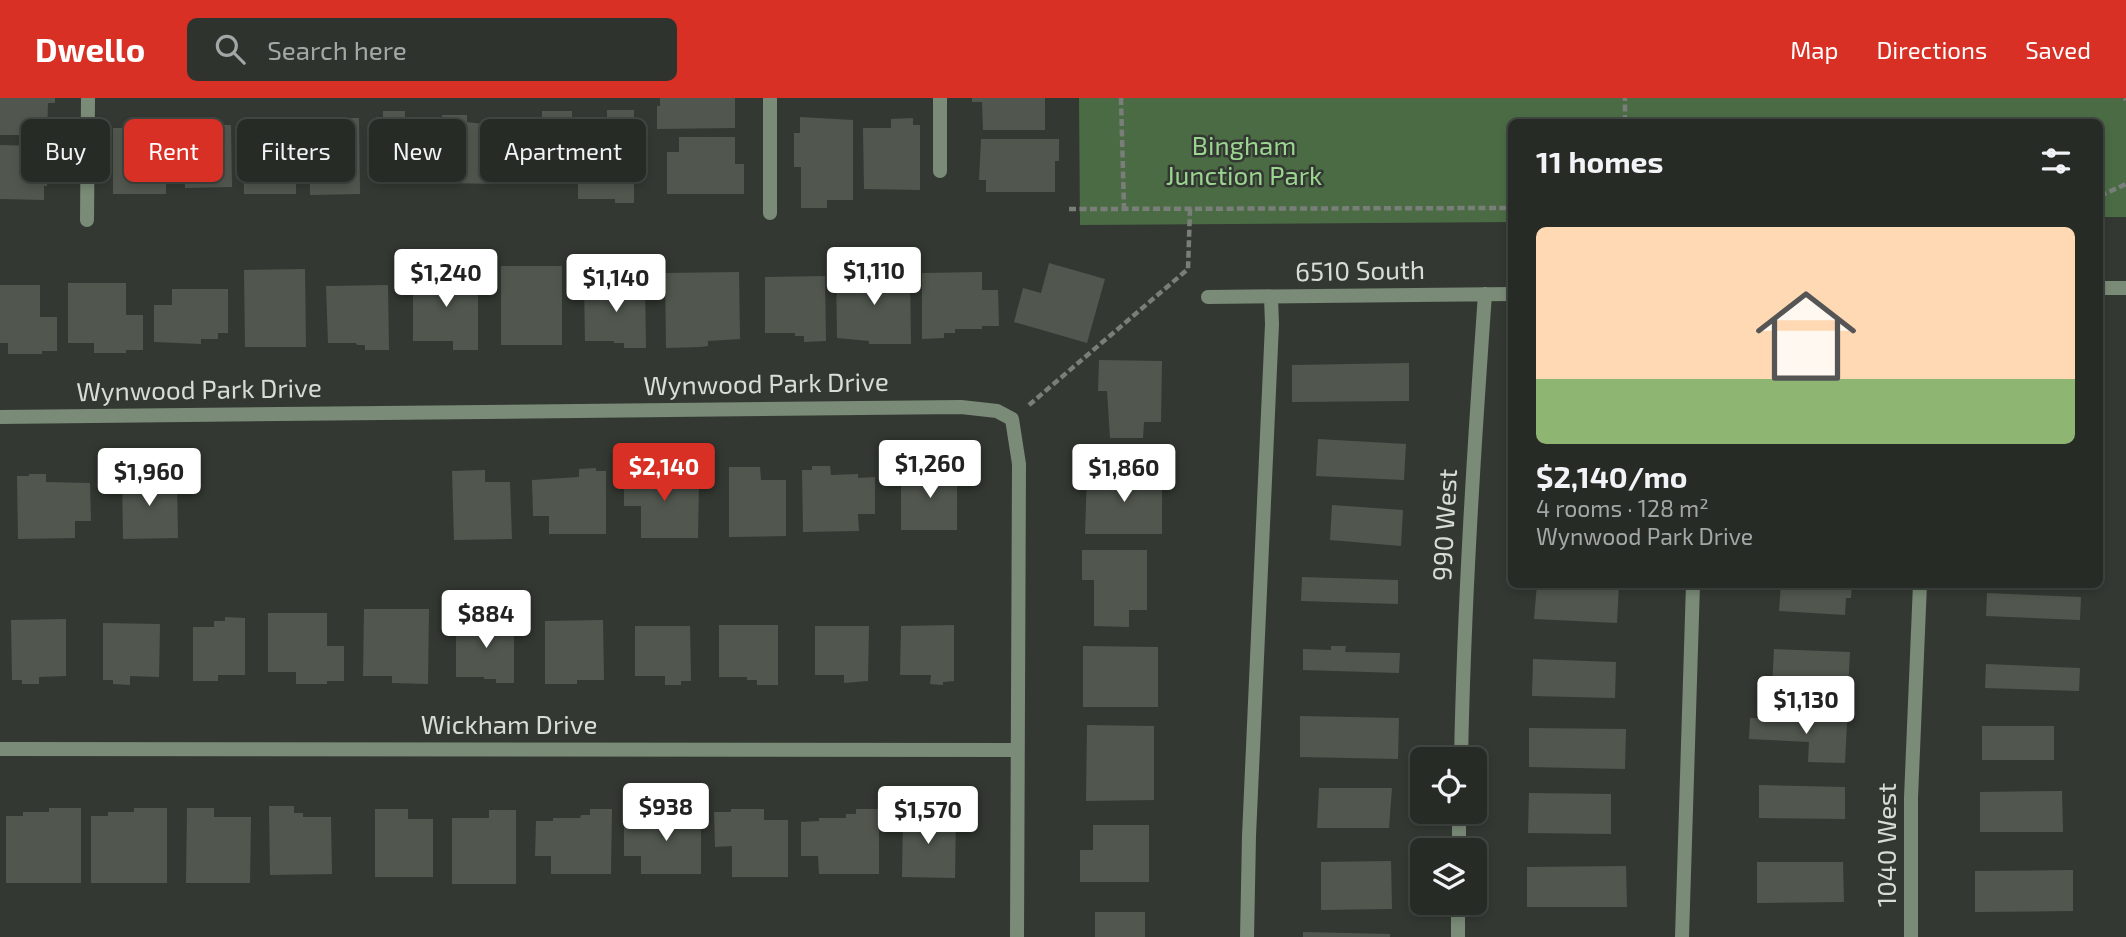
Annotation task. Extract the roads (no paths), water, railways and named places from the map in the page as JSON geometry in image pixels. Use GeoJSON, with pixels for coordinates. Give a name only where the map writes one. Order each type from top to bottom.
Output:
{"type":"FeatureCollection","features":[{"type":"Feature","properties":{"kind":"street"},"geometry":{"type":"LineString","coordinates":[[87,220],[88,98]]}},
{"type":"Feature","properties":{"kind":"street"},"geometry":{"type":"LineString","coordinates":[[770,98],[770,213]]}},
{"type":"Feature","properties":{"kind":"street"},"geometry":{"type":"LineString","coordinates":[[940,98],[940,171]]}},
{"type":"Feature","properties":{"kind":"street"},"geometry":{"type":"LineString","coordinates":[[2103,288],[2126,288]]}},
{"type":"Feature","properties":{"kind":"street","name":"990 West"},"geometry":{"type":"LineString","coordinates":[[1461,747],[1463,642],[1472,468],[1485,294]]}},
{"type":"Feature","properties":{"kind":"street","name":"6510 South"},"geometry":{"type":"LineString","coordinates":[[1208,297],[1508,294]]}},
{"type":"Feature","properties":{"kind":"street"},"geometry":{"type":"LineString","coordinates":[[1247,937],[1249,822],[1272,324],[1271,296]]}},
{"type":"Feature","properties":{"kind":"street","name":"Wynwood Park Drive"},"geometry":{"type":"LineString","coordinates":[[0,417],[961,407],[997,411],[1012,419],[1019,464],[1017,750]]}},
{"type":"Feature","properties":{"kind":"street"},"geometry":{"type":"LineString","coordinates":[[1682,937],[1693,588]]}},
{"type":"Feature","properties":{"kind":"street","name":"1040 West"},"geometry":{"type":"LineString","coordinates":[[1911,937],[1910,798],[1920,588]]}},
{"type":"Feature","properties":{"kind":"street","name":"Wickham Drive"},"geometry":{"type":"LineString","coordinates":[[0,748],[1017,750]]}},
{"type":"Feature","properties":{"kind":"street"},"geometry":{"type":"LineString","coordinates":[[1017,750],[1017,937]]}},
{"type":"Feature","properties":{"kind":"street"},"geometry":{"type":"LineString","coordinates":[[1458,915],[1458,937]]}},
{"type":"Feature","properties":{"kind":"park label","name":"Bingham Junction Park"},"geometry":{"type":"Point","coordinates":[1244,161]}}]}
